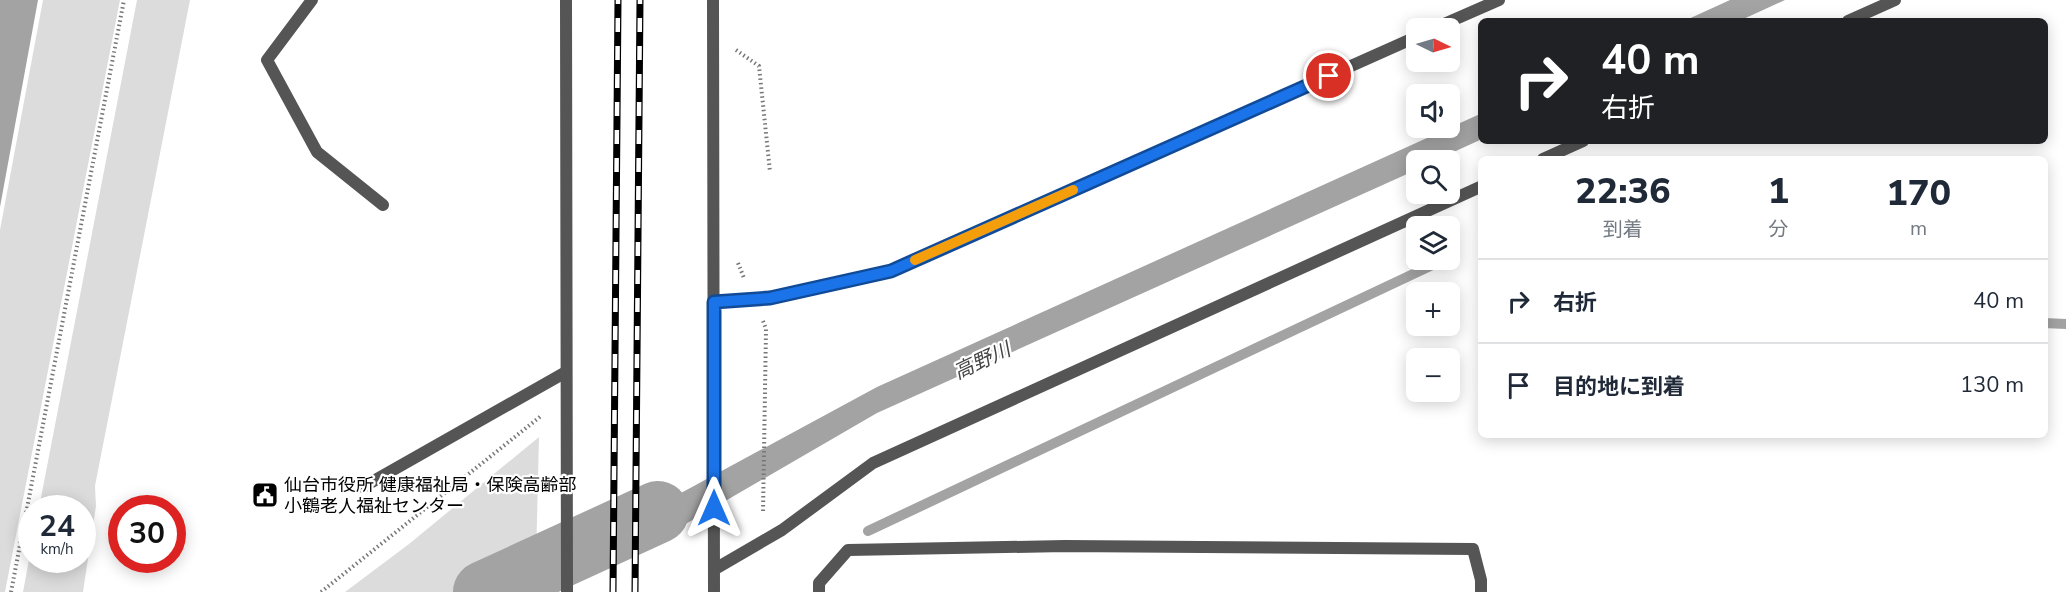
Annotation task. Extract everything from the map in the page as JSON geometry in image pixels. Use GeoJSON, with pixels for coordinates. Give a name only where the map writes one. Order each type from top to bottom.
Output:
{"type":"FeatureCollection","features":[{"type":"Feature","properties":{"kind":"street"},"geometry":{"type":"LineString","coordinates":[[312,0],[267,60],[317,152],[383,205]]}},
{"type":"Feature","properties":{"kind":"street"},"geometry":{"type":"LineString","coordinates":[[566,0],[567,592]]}},
{"type":"Feature","properties":{"kind":"street"},"geometry":{"type":"LineString","coordinates":[[713,0],[714,592]]}},
{"type":"Feature","properties":{"kind":"street"},"geometry":{"type":"LineString","coordinates":[[1458,18],[1499,0]]}},
{"type":"Feature","properties":{"kind":"street"},"geometry":{"type":"LineString","coordinates":[[1855,18],[1895,0]]}},
{"type":"Feature","properties":{"kind":"street"},"geometry":{"type":"LineString","coordinates":[[714,302],[770,298],[891,271],[1406,41]]}},
{"type":"Feature","properties":{"kind":"street"},"geometry":{"type":"LineString","coordinates":[[1550,156],[1576,144]]}},
{"type":"Feature","properties":{"kind":"street"},"geometry":{"type":"LineString","coordinates":[[715,568],[783,530],[873,463],[1478,188]]}},
{"type":"Feature","properties":{"kind":"street"},"geometry":{"type":"LineString","coordinates":[[363,487],[566,372]]}},
{"type":"Feature","properties":{"kind":"street"},"geometry":{"type":"LineString","coordinates":[[819,592],[819,583],[848,550],[1077,546],[1473,549],[1481,580],[1481,592]]}},
{"type":"Feature","properties":{"kind":"path"},"geometry":{"type":"LineString","coordinates":[[11,592],[124,0]]}},
{"type":"Feature","properties":{"kind":"path"},"geometry":{"type":"LineString","coordinates":[[714,34],[759,66],[770,172]]}},
{"type":"Feature","properties":{"kind":"path"},"geometry":{"type":"LineString","coordinates":[[763,510],[766,329]]}},
{"type":"Feature","properties":{"kind":"path"},"geometry":{"type":"LineString","coordinates":[[321,592],[566,396]]}},
{"type":"Feature","properties":{"kind":"shaded area"},"geometry":{"type":"Polygon","coordinates":[[[43,0],[120,0],[24,495],[18,495],[18,525],[5,592],[0,592],[0,230],[43,0]]]}},
{"type":"Feature","properties":{"kind":"shaded area"},"geometry":{"type":"Polygon","coordinates":[[[137,0],[190,0],[95,486],[95,495],[42,495],[137,0]]]}},
{"type":"Feature","properties":{"kind":"shaded area"},"geometry":{"type":"Polygon","coordinates":[[[539,437],[536,561],[469,592],[345,592],[409,544],[539,437]]]}},
{"type":"Feature","properties":{"kind":"shaded area"},"geometry":{"type":"Polygon","coordinates":[[[27,573],[86,573],[83,592],[23,592],[27,573]]]}},
{"type":"Feature","properties":{"kind":"water"},"geometry":{"type":"Polygon","coordinates":[[[0,0],[38,0],[0,207],[0,0]]]}},
{"type":"Feature","properties":{"kind":"water"},"geometry":{"type":"Polygon","coordinates":[[[1730,0],[1785,0],[1746,18],[1691,18],[1730,0]]]}},
{"type":"Feature","properties":{"kind":"water"},"geometry":{"type":"Polygon","coordinates":[[[1478,115],[1478,141],[1458,150],[1406,150],[1406,175],[877,413],[639,551],[558,592],[498,592],[877,387],[1427,138],[1460,138],[1460,123],[1478,115]]]}},
{"type":"Feature","properties":{"kind":"waterway"},"geometry":{"type":"LineString","coordinates":[[868,531],[1422,270]]}},
{"type":"Feature","properties":{"kind":"waterway"},"geometry":{"type":"LineString","coordinates":[[2048,323],[2066,324]]}},
{"type":"Feature","properties":{"kind":"waterway","name":"高野川"},"geometry":{"type":"LineString","coordinates":[[484,592],[658,512]]}},
{"type":"Feature","properties":{"kind":"railway"},"geometry":{"type":"LineString","coordinates":[[613,592],[618,0]]}},
{"type":"Feature","properties":{"kind":"railway"},"geometry":{"type":"LineString","coordinates":[[635,592],[640,0]]}},
{"type":"Feature","properties":{"kind":"slow traffic"},"geometry":{"type":"LineString","coordinates":[[915,260],[1073,190]]}},
{"type":"Feature","properties":{"kind":"place","name":"仙台市役所 健康福祉局・保険高齢部 小鶴老人福祉センター"},"geometry":{"type":"Point","coordinates":[265,495]}},
{"type":"Feature","properties":{"kind":"route"},"geometry":{"type":"LineString","coordinates":[[714,508],[714,302],[770,298],[891,271],[1329,76]]}}]}
